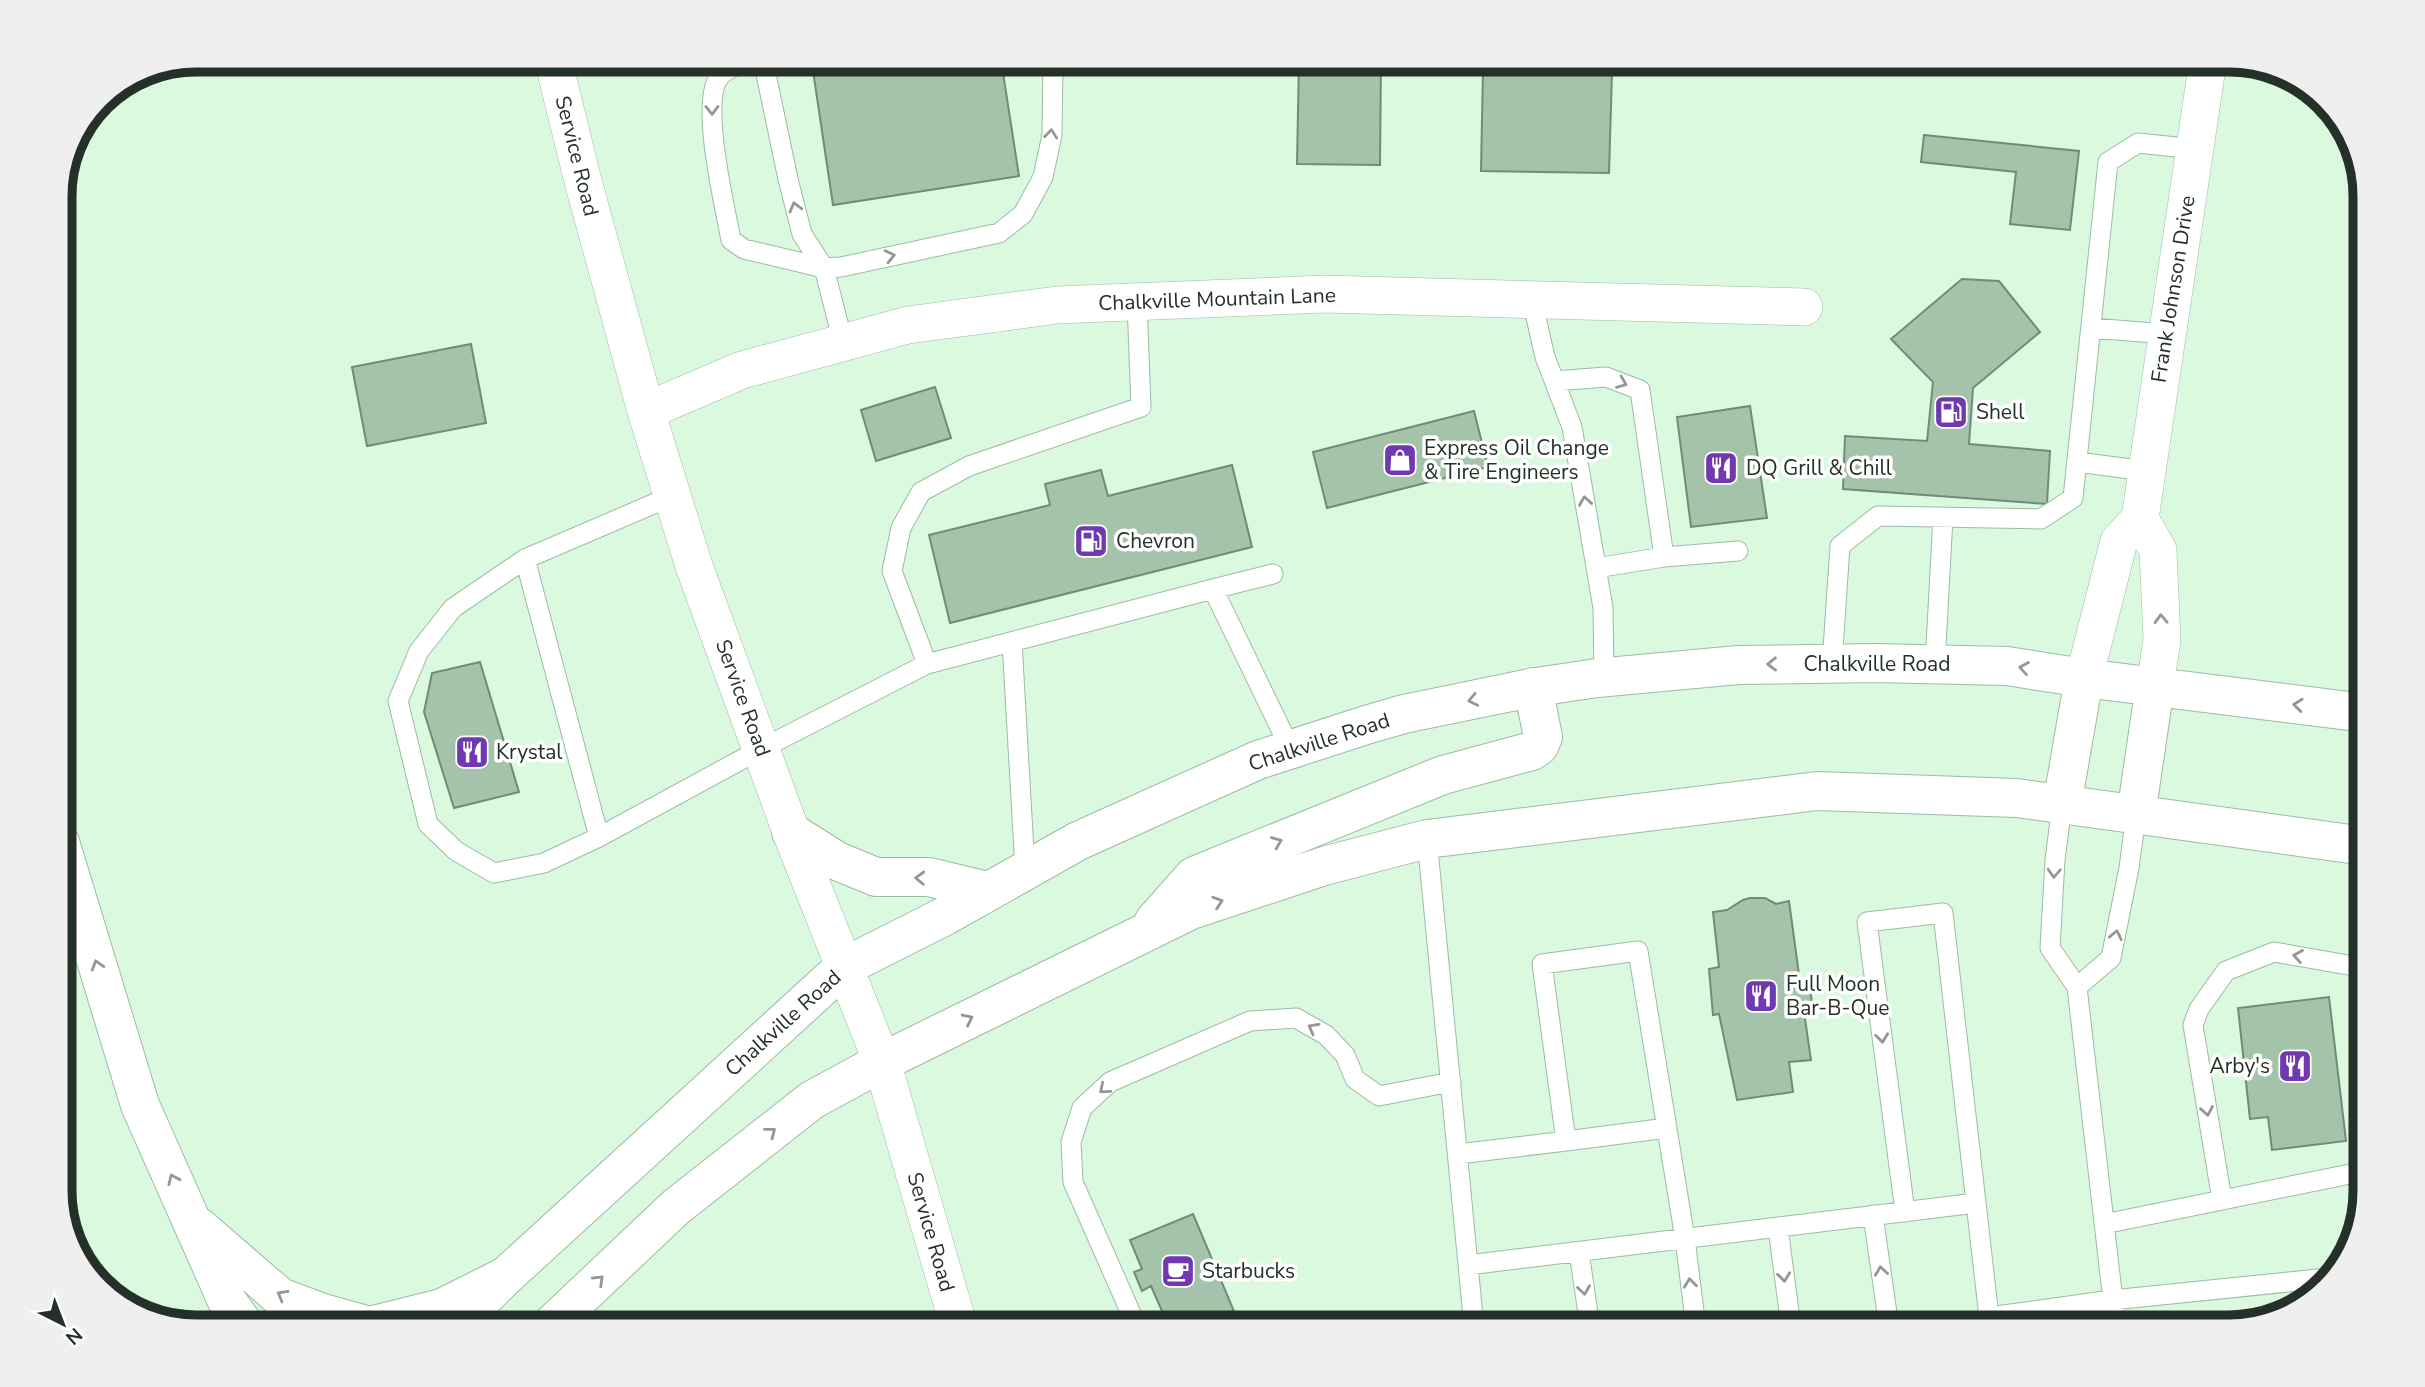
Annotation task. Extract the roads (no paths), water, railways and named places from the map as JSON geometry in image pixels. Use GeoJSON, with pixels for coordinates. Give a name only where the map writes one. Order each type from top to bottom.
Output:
{"type":"FeatureCollection","features":[{"type":"Feature","properties":{"kind":"main road","name":"Chalkville Road"},"geometry":{"type":"LineString","coordinates":[[467,1315],[506,1276],[844,967],[945,916],[1078,841],[1290,748],[1404,714],[1533,687],[1604,677],[1738,665],[2007,666],[2353,711]]}},
{"type":"Feature","properties":{"kind":"main road"},"geometry":{"type":"LineString","coordinates":[[2062,805],[2084,678]]}},
{"type":"Feature","properties":{"kind":"main road"},"geometry":{"type":"LineString","coordinates":[[2136,815],[2155,686]]}},
{"type":"Feature","properties":{"kind":"main road"},"geometry":{"type":"LineString","coordinates":[[1144,933],[1194,876],[1443,775],[1532,751],[1539,746],[1543,737],[1533,687]]}},
{"type":"Feature","properties":{"kind":"main road"},"geometry":{"type":"LineString","coordinates":[[563,1315],[676,1207],[812,1100],[882,1062],[1191,910],[1324,866],[1427,839],[1817,791],[2017,798],[2353,844]]}},
{"type":"Feature","properties":{"kind":"main road"},"geometry":{"type":"LineString","coordinates":[[2298,837],[2353,824]]}},
{"type":"Feature","properties":{"kind":"main road"},"geometry":{"type":"LineString","coordinates":[[791,832],[837,861],[876,877],[929,877],[987,891]]}},
{"type":"Feature","properties":{"kind":"main road"},"geometry":{"type":"LineString","coordinates":[[72,881],[140,1105],[227,1301],[237,1315]]}},
{"type":"Feature","properties":{"kind":"main road"},"geometry":{"type":"LineString","coordinates":[[190,1220],[280,1297],[330,1315]]}},
{"type":"Feature","properties":{"kind":"main road"},"geometry":{"type":"LineString","coordinates":[[414,1315],[442,1308],[506,1276]]}},
{"type":"Feature","properties":{"kind":"street","name":"Service Road"},"geometry":{"type":"LineString","coordinates":[[556,72],[646,411],[694,566],[791,832],[882,1062],[955,1315]]}},
{"type":"Feature","properties":{"kind":"street","name":"Frank Johnson Drive"},"geometry":{"type":"LineString","coordinates":[[2140,519],[2206,72]]}},
{"type":"Feature","properties":{"kind":"street","name":"Chalkville Mountain Lane"},"geometry":{"type":"LineString","coordinates":[[646,411],[742,370],[908,325],[1057,305],[1325,294],[1804,307]]}},
{"type":"Feature","properties":{"kind":"street"},"geometry":{"type":"LineString","coordinates":[[2084,678],[2119,541],[2140,519],[2158,550],[2162,640],[2155,686]]}},
{"type":"Feature","properties":{"kind":"lane"},"geometry":{"type":"LineString","coordinates":[[726,72],[721,75],[712,93],[712,128],[731,240],[744,249],[824,268],[999,233],[1023,214],[1043,177],[1052,135],[1053,72]]}},
{"type":"Feature","properties":{"kind":"lane"},"geometry":{"type":"LineString","coordinates":[[766,72],[802,234],[824,268],[844,342]]}},
{"type":"Feature","properties":{"kind":"lane"},"geometry":{"type":"LineString","coordinates":[[1832,664],[1840,546],[1878,516],[2041,519],[2073,498],[2108,162],[2138,143],[2194,149]]}},
{"type":"Feature","properties":{"kind":"lane"},"geometry":{"type":"LineString","coordinates":[[1532,300],[1545,357],[1572,426],[1602,608],[1604,677]]}},
{"type":"Feature","properties":{"kind":"lane"},"geometry":{"type":"LineString","coordinates":[[926,664],[892,570],[901,528],[921,492],[969,467],[1141,407],[1137,302]]}},
{"type":"Feature","properties":{"kind":"lane"},"geometry":{"type":"LineString","coordinates":[[2091,328],[2166,334]]}},
{"type":"Feature","properties":{"kind":"lane"},"geometry":{"type":"LineString","coordinates":[[1555,381],[1606,377],[1640,390],[1664,557]]}},
{"type":"Feature","properties":{"kind":"lane"},"geometry":{"type":"LineString","coordinates":[[2077,462],[2146,471]]}},
{"type":"Feature","properties":{"kind":"lane"},"geometry":{"type":"LineString","coordinates":[[672,496],[525,559],[453,608],[419,651],[398,701],[428,824],[456,851],[494,873],[544,863],[599,837],[926,664],[1273,574]]}},
{"type":"Feature","properties":{"kind":"lane"},"geometry":{"type":"LineString","coordinates":[[1935,664],[1943,517]]}},
{"type":"Feature","properties":{"kind":"lane"},"geometry":{"type":"LineString","coordinates":[[1596,568],[1664,557],[1738,551]]}},
{"type":"Feature","properties":{"kind":"lane"},"geometry":{"type":"LineString","coordinates":[[525,559],[599,837]]}},
{"type":"Feature","properties":{"kind":"lane"},"geometry":{"type":"LineString","coordinates":[[1213,589],[1290,748]]}},
{"type":"Feature","properties":{"kind":"lane"},"geometry":{"type":"LineString","coordinates":[[1012,642],[1025,869]]}},
{"type":"Feature","properties":{"kind":"lane"},"geometry":{"type":"LineString","coordinates":[[2062,805],[2055,860],[2050,948],[2077,987],[2114,1315]]}},
{"type":"Feature","properties":{"kind":"lane"},"geometry":{"type":"LineString","coordinates":[[2077,987],[2111,958],[2129,868],[2136,815]]}},
{"type":"Feature","properties":{"kind":"lane"},"geometry":{"type":"LineString","coordinates":[[1427,839],[1474,1315]]}},
{"type":"Feature","properties":{"kind":"lane"},"geometry":{"type":"LineString","coordinates":[[1905,1212],[1867,922],[1944,913],[1988,1315]]}},
{"type":"Feature","properties":{"kind":"lane"},"geometry":{"type":"LineString","coordinates":[[1566,1142],[1542,964],[1638,951],[1685,1239],[1694,1315]]}},
{"type":"Feature","properties":{"kind":"lane"},"geometry":{"type":"LineString","coordinates":[[2222,1200],[2193,1025],[2199,1009],[2226,971],[2274,952],[2353,966]]}},
{"type":"Feature","properties":{"kind":"lane"},"geometry":{"type":"LineString","coordinates":[[1131,1315],[1073,1182],[1071,1142],[1082,1108],[1110,1082],[1251,1021],[1296,1018],[1326,1035],[1345,1055],[1355,1079],[1379,1096],[1451,1082]]}},
{"type":"Feature","properties":{"kind":"lane"},"geometry":{"type":"LineString","coordinates":[[1458,1154],[1667,1128]]}},
{"type":"Feature","properties":{"kind":"lane"},"geometry":{"type":"LineString","coordinates":[[2104,1224],[2353,1173]]}},
{"type":"Feature","properties":{"kind":"lane"},"geometry":{"type":"LineString","coordinates":[[1468,1265],[1976,1203]]}},
{"type":"Feature","properties":{"kind":"lane"},"geometry":{"type":"LineString","coordinates":[[1873,1215],[1887,1315]]}},
{"type":"Feature","properties":{"kind":"lane"},"geometry":{"type":"LineString","coordinates":[[1778,1227],[1789,1315]]}},
{"type":"Feature","properties":{"kind":"lane"},"geometry":{"type":"LineString","coordinates":[[1579,1252],[1588,1315]]}},
{"type":"Feature","properties":{"kind":"lane"},"geometry":{"type":"LineString","coordinates":[[2028,1315],[2112,1300],[2317,1279]]}},
{"type":"Feature","properties":{"kind":"place","name":"Shell"},"geometry":{"type":"Point","coordinates":[1951,412]}},
{"type":"Feature","properties":{"kind":"place","name":"Express Oil Change & Tire Engineers"},"geometry":{"type":"Point","coordinates":[1400,460]}},
{"type":"Feature","properties":{"kind":"place","name":"DQ Grill & Chill"},"geometry":{"type":"Point","coordinates":[1721,468]}},
{"type":"Feature","properties":{"kind":"place","name":"Chevron"},"geometry":{"type":"Point","coordinates":[1091,541]}},
{"type":"Feature","properties":{"kind":"place","name":"Krystal"},"geometry":{"type":"Point","coordinates":[472,752]}},
{"type":"Feature","properties":{"kind":"place","name":"Full Moon Bar-B-Que"},"geometry":{"type":"Point","coordinates":[1761,996]}},
{"type":"Feature","properties":{"kind":"place","name":"Arby's"},"geometry":{"type":"Point","coordinates":[2295,1066]}},
{"type":"Feature","properties":{"kind":"place","name":"Starbucks"},"geometry":{"type":"Point","coordinates":[1178,1271]}}]}
